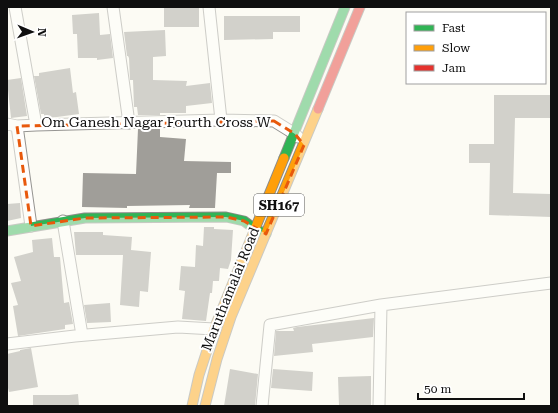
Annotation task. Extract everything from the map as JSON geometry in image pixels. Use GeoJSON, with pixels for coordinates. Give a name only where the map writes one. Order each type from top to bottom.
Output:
{"type":"FeatureCollection","features":[{"type":"Feature","properties":{"kind":"main road","name":"Maruthamalai Road"},"geometry":{"type":"LineString","coordinates":[[192,406],[199,375],[214,329],[295,134],[345,7]]}},
{"type":"Feature","properties":{"kind":"main road","name":"Maruthamalai Road"},"geometry":{"type":"LineString","coordinates":[[205,406],[216,359],[231,317],[304,145],[360,7]]}},
{"type":"Feature","properties":{"kind":"main road"},"geometry":{"type":"LineString","coordinates":[[7,231],[85,218],[226,217],[244,221],[255,229],[266,234]]}},
{"type":"Feature","properties":{"kind":"street","name":"Om Ganesh Nagar Fourth Cross W"},"geometry":{"type":"LineString","coordinates":[[15,7],[36,125],[221,120],[274,121],[295,134],[304,145]]}},
{"type":"Feature","properties":{"kind":"street"},"geometry":{"type":"LineString","coordinates":[[114,7],[129,123]]}},
{"type":"Feature","properties":{"kind":"street"},"geometry":{"type":"LineString","coordinates":[[209,7],[221,120]]}},
{"type":"Feature","properties":{"kind":"street"},"geometry":{"type":"LineString","coordinates":[[30,226],[12,125],[36,125]]}},
{"type":"Feature","properties":{"kind":"street"},"geometry":{"type":"LineString","coordinates":[[63,221],[82,335]]}},
{"type":"Feature","properties":{"kind":"street"},"geometry":{"type":"LineString","coordinates":[[262,406],[270,325],[381,305],[551,283]]}},
{"type":"Feature","properties":{"kind":"street"},"geometry":{"type":"LineString","coordinates":[[379,406],[381,305]]}},
{"type":"Feature","properties":{"kind":"street"},"geometry":{"type":"LineString","coordinates":[[7,344],[82,335],[178,327],[214,329]]}},
{"type":"Feature","properties":{"kind":"highlighted area"},"geometry":{"type":"Polygon","coordinates":[[[274,121],[295,134],[304,145],[266,234],[244,221],[226,217],[85,218],[31,226],[17,126],[274,121]]]}},
{"type":"Feature","properties":{"kind":"building"},"geometry":{"type":"Polygon","coordinates":[[[164,7],[199,7],[199,27],[164,27],[164,7]]]}},
{"type":"Feature","properties":{"kind":"building"},"geometry":{"type":"Polygon","coordinates":[[[99,13],[100,35],[110,34],[113,58],[97,60],[97,58],[78,58],[77,34],[73,34],[72,15],[99,13]]]}},
{"type":"Feature","properties":{"kind":"building"},"geometry":{"type":"Polygon","coordinates":[[[224,16],[300,16],[300,32],[273,32],[273,39],[224,40],[224,16]]]}},
{"type":"Feature","properties":{"kind":"building"},"geometry":{"type":"Polygon","coordinates":[[[165,30],[166,56],[153,57],[153,80],[187,81],[186,86],[210,83],[212,103],[186,106],[186,113],[138,115],[137,107],[134,107],[133,80],[130,80],[129,58],[127,56],[124,32],[165,30]]]}},
{"type":"Feature","properties":{"kind":"building"},"geometry":{"type":"Polygon","coordinates":[[[70,68],[73,93],[76,92],[79,114],[44,118],[44,114],[41,114],[34,76],[39,76],[39,73],[70,68]]]}},
{"type":"Feature","properties":{"kind":"building"},"geometry":{"type":"Polygon","coordinates":[[[21,78],[27,116],[11,118],[7,80],[21,78]]]}},
{"type":"Feature","properties":{"kind":"building"},"geometry":{"type":"Polygon","coordinates":[[[494,95],[551,95],[551,118],[515,118],[513,193],[551,194],[551,217],[489,215],[490,163],[469,163],[469,144],[494,144],[494,95]]]}},
{"type":"Feature","properties":{"kind":"building"},"geometry":{"type":"Polygon","coordinates":[[[138,129],[160,129],[160,137],[186,139],[184,161],[231,162],[231,173],[217,173],[215,208],[189,208],[190,205],[127,206],[127,208],[82,207],[83,173],[136,174],[138,129]]]}},
{"type":"Feature","properties":{"kind":"building"},"geometry":{"type":"Polygon","coordinates":[[[20,203],[21,218],[7,221],[7,204],[20,203]]]}},
{"type":"Feature","properties":{"kind":"building"},"geometry":{"type":"Polygon","coordinates":[[[204,227],[233,230],[231,260],[228,269],[220,268],[219,281],[213,281],[206,321],[182,319],[185,291],[179,290],[181,266],[195,267],[196,245],[203,246],[204,227]]]}},
{"type":"Feature","properties":{"kind":"building"},"geometry":{"type":"Polygon","coordinates":[[[74,232],[103,232],[103,235],[132,237],[131,250],[151,252],[148,292],[140,291],[139,307],[120,305],[123,255],[76,255],[74,232]]]}},
{"type":"Feature","properties":{"kind":"building"},"geometry":{"type":"Polygon","coordinates":[[[52,238],[54,257],[60,257],[64,303],[69,302],[73,324],[65,325],[65,329],[18,336],[13,306],[18,305],[11,283],[21,281],[14,257],[33,252],[32,240],[52,238]]]}},
{"type":"Feature","properties":{"kind":"building"},"geometry":{"type":"Polygon","coordinates":[[[110,303],[111,322],[87,323],[84,305],[110,303]]]}},
{"type":"Feature","properties":{"kind":"building"},"geometry":{"type":"Polygon","coordinates":[[[374,318],[373,337],[312,344],[313,352],[274,356],[276,331],[294,331],[293,328],[297,327],[374,318]]]}},
{"type":"Feature","properties":{"kind":"building"},"geometry":{"type":"Polygon","coordinates":[[[31,348],[38,387],[9,392],[7,384],[7,354],[31,348]]]}},
{"type":"Feature","properties":{"kind":"building"},"geometry":{"type":"Polygon","coordinates":[[[230,369],[258,374],[255,406],[224,406],[230,369]]]}},
{"type":"Feature","properties":{"kind":"building"},"geometry":{"type":"Polygon","coordinates":[[[273,369],[313,372],[312,391],[271,388],[273,369]]]}},
{"type":"Feature","properties":{"kind":"building"},"geometry":{"type":"Polygon","coordinates":[[[371,376],[371,406],[339,406],[338,377],[371,376]]]}},
{"type":"Feature","properties":{"kind":"building"},"geometry":{"type":"Polygon","coordinates":[[[78,394],[79,406],[33,406],[33,395],[78,394]]]}},
{"type":"Feature","properties":{"kind":"traffic: fast"},"geometry":{"type":"LineString","coordinates":[[284,158],[345,7]]}},
{"type":"Feature","properties":{"kind":"traffic: fast"},"geometry":{"type":"LineString","coordinates":[[7,231],[85,218],[226,217],[244,221],[255,229],[266,234]]}},
{"type":"Feature","properties":{"kind":"traffic: slow"},"geometry":{"type":"LineString","coordinates":[[205,406],[217,359],[231,317],[318,109]]}},
{"type":"Feature","properties":{"kind":"traffic: slow"},"geometry":{"type":"LineString","coordinates":[[192,406],[199,375],[214,329],[284,158]]}},
{"type":"Feature","properties":{"kind":"traffic: jam"},"geometry":{"type":"LineString","coordinates":[[318,109],[360,7]]}}]}
